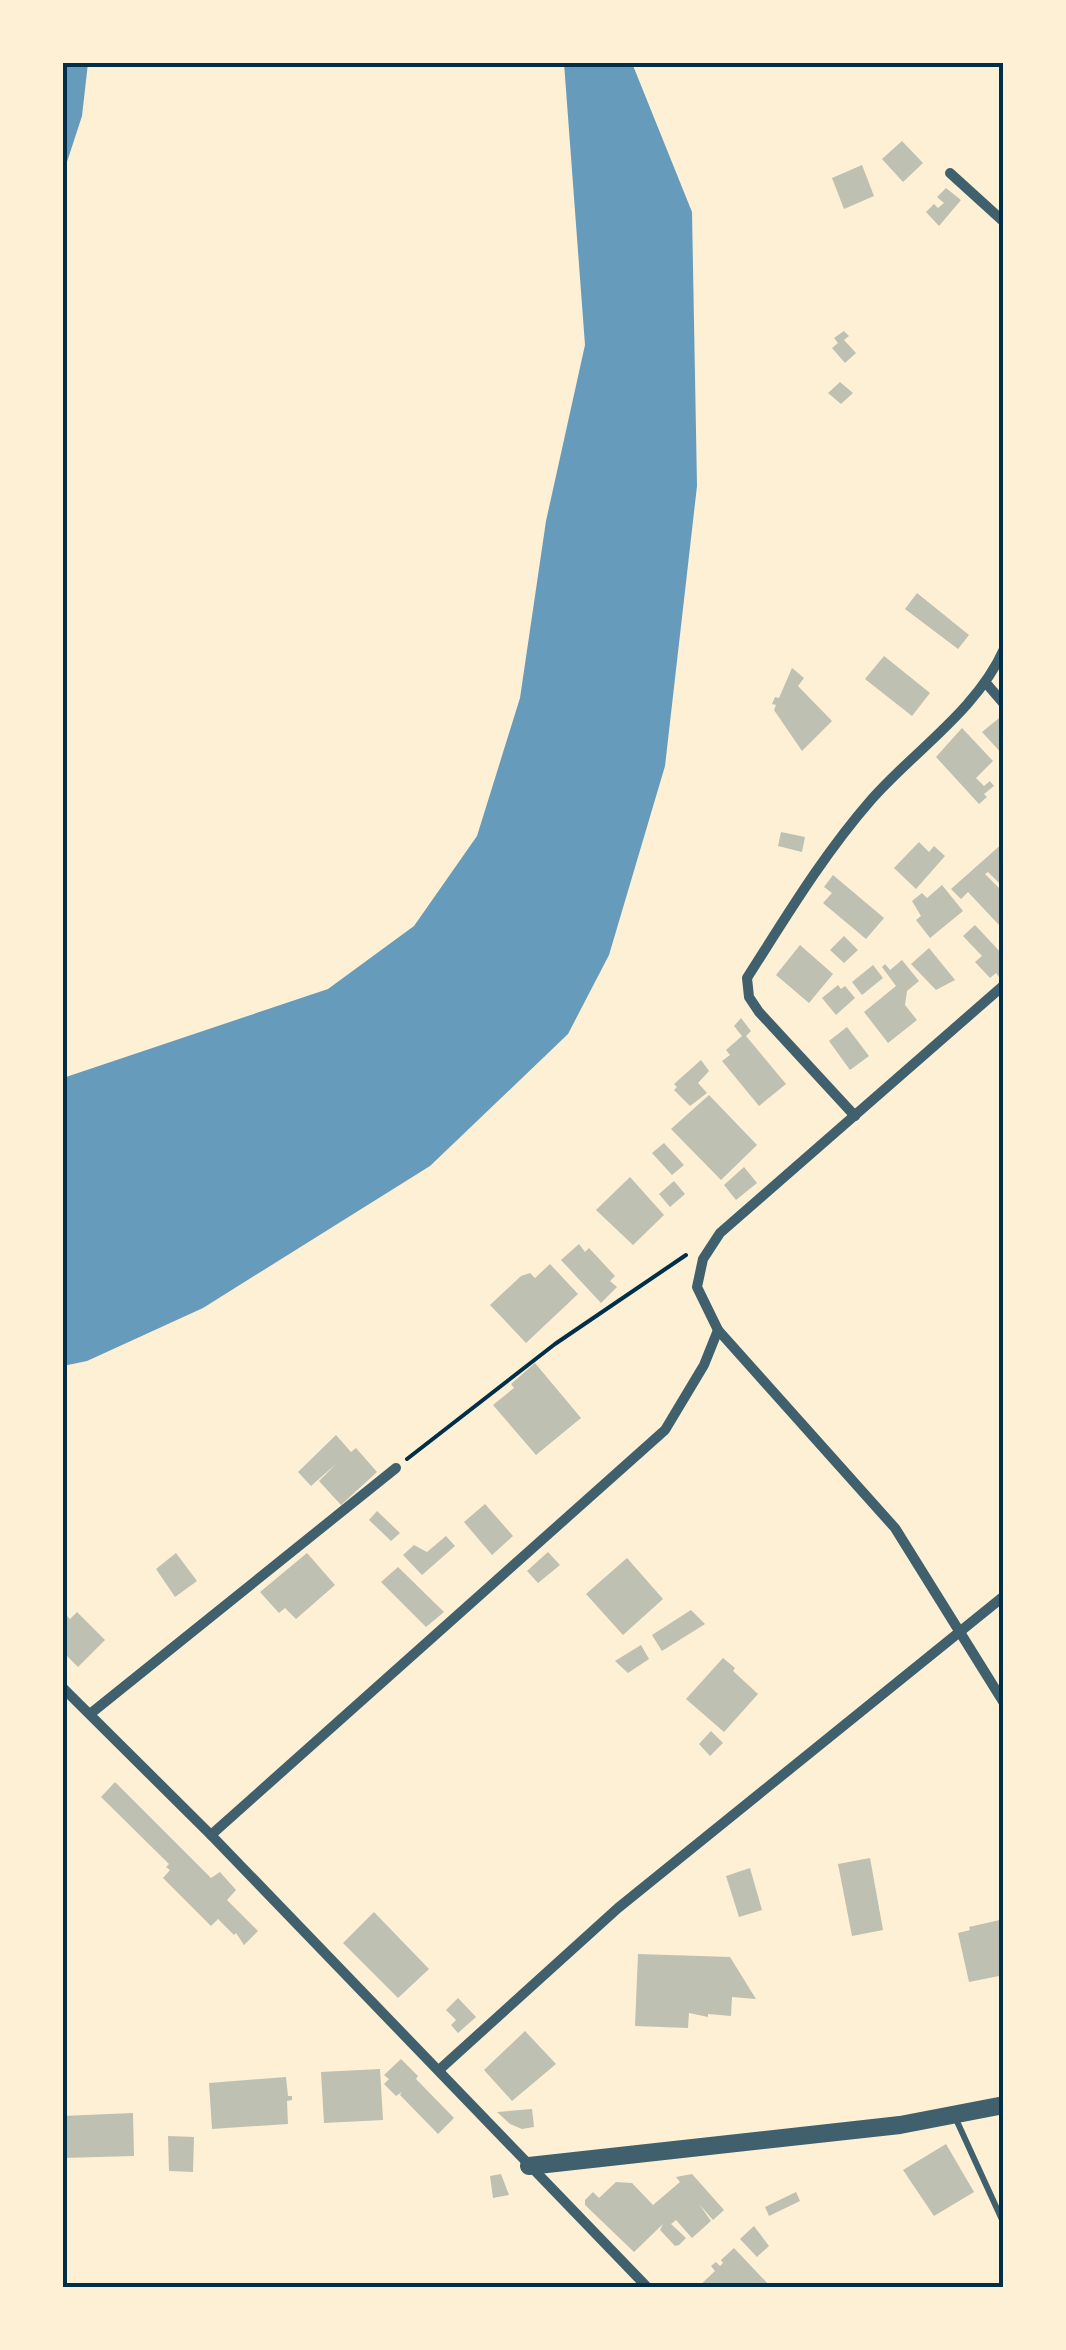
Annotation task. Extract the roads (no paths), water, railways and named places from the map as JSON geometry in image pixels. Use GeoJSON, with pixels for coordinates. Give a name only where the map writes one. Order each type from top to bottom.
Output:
{"type":"FeatureCollection","features":[{"type":"Feature","properties":{"kind":"street"},"geometry":{"type":"LineString","coordinates":[[950,174],[1004,222]]}},
{"type":"Feature","properties":{"kind":"street"},"geometry":{"type":"LineString","coordinates":[[855,1116],[760,1012],[749,997],[747,978],[818,867],[872,800],[986,682],[1004,650]]}},
{"type":"Feature","properties":{"kind":"street"},"geometry":{"type":"LineString","coordinates":[[986,682],[1004,704]]}},
{"type":"Feature","properties":{"kind":"street"},"geometry":{"type":"LineString","coordinates":[[1004,985],[720,1232],[703,1260],[697,1287],[718,1330],[895,1528],[1004,1704]]}},
{"type":"Feature","properties":{"kind":"street"},"geometry":{"type":"LineString","coordinates":[[211,1835],[665,1430],[704,1365],[718,1330]]}},
{"type":"Feature","properties":{"kind":"street"},"geometry":{"type":"LineString","coordinates":[[90,1714],[396,1468]]}},
{"type":"Feature","properties":{"kind":"street"},"geometry":{"type":"LineString","coordinates":[[439,2070],[618,1908],[1004,1596]]}},
{"type":"Feature","properties":{"kind":"street"},"geometry":{"type":"LineString","coordinates":[[62,1687],[211,1835],[648,2288]]}},
{"type":"Feature","properties":{"kind":"street"},"geometry":{"type":"LineString","coordinates":[[529,2166],[900,2125],[1004,2105]]}},
{"type":"Feature","properties":{"kind":"lane"},"geometry":{"type":"LineString","coordinates":[[954,2116],[1004,2224]]}},
{"type":"Feature","properties":{"kind":"water"},"geometry":{"type":"Polygon","coordinates":[[[63,62],[88,63],[82,116],[63,174],[63,62]]]}},
{"type":"Feature","properties":{"kind":"water"},"geometry":{"type":"Polygon","coordinates":[[[564,63],[632,63],[692,212],[697,486],[665,766],[609,955],[568,1034],[430,1166],[203,1308],[87,1361],[63,1366],[63,1078],[328,989],[414,926],[477,836],[520,698],[546,521],[585,345],[564,63]]]}}]}
